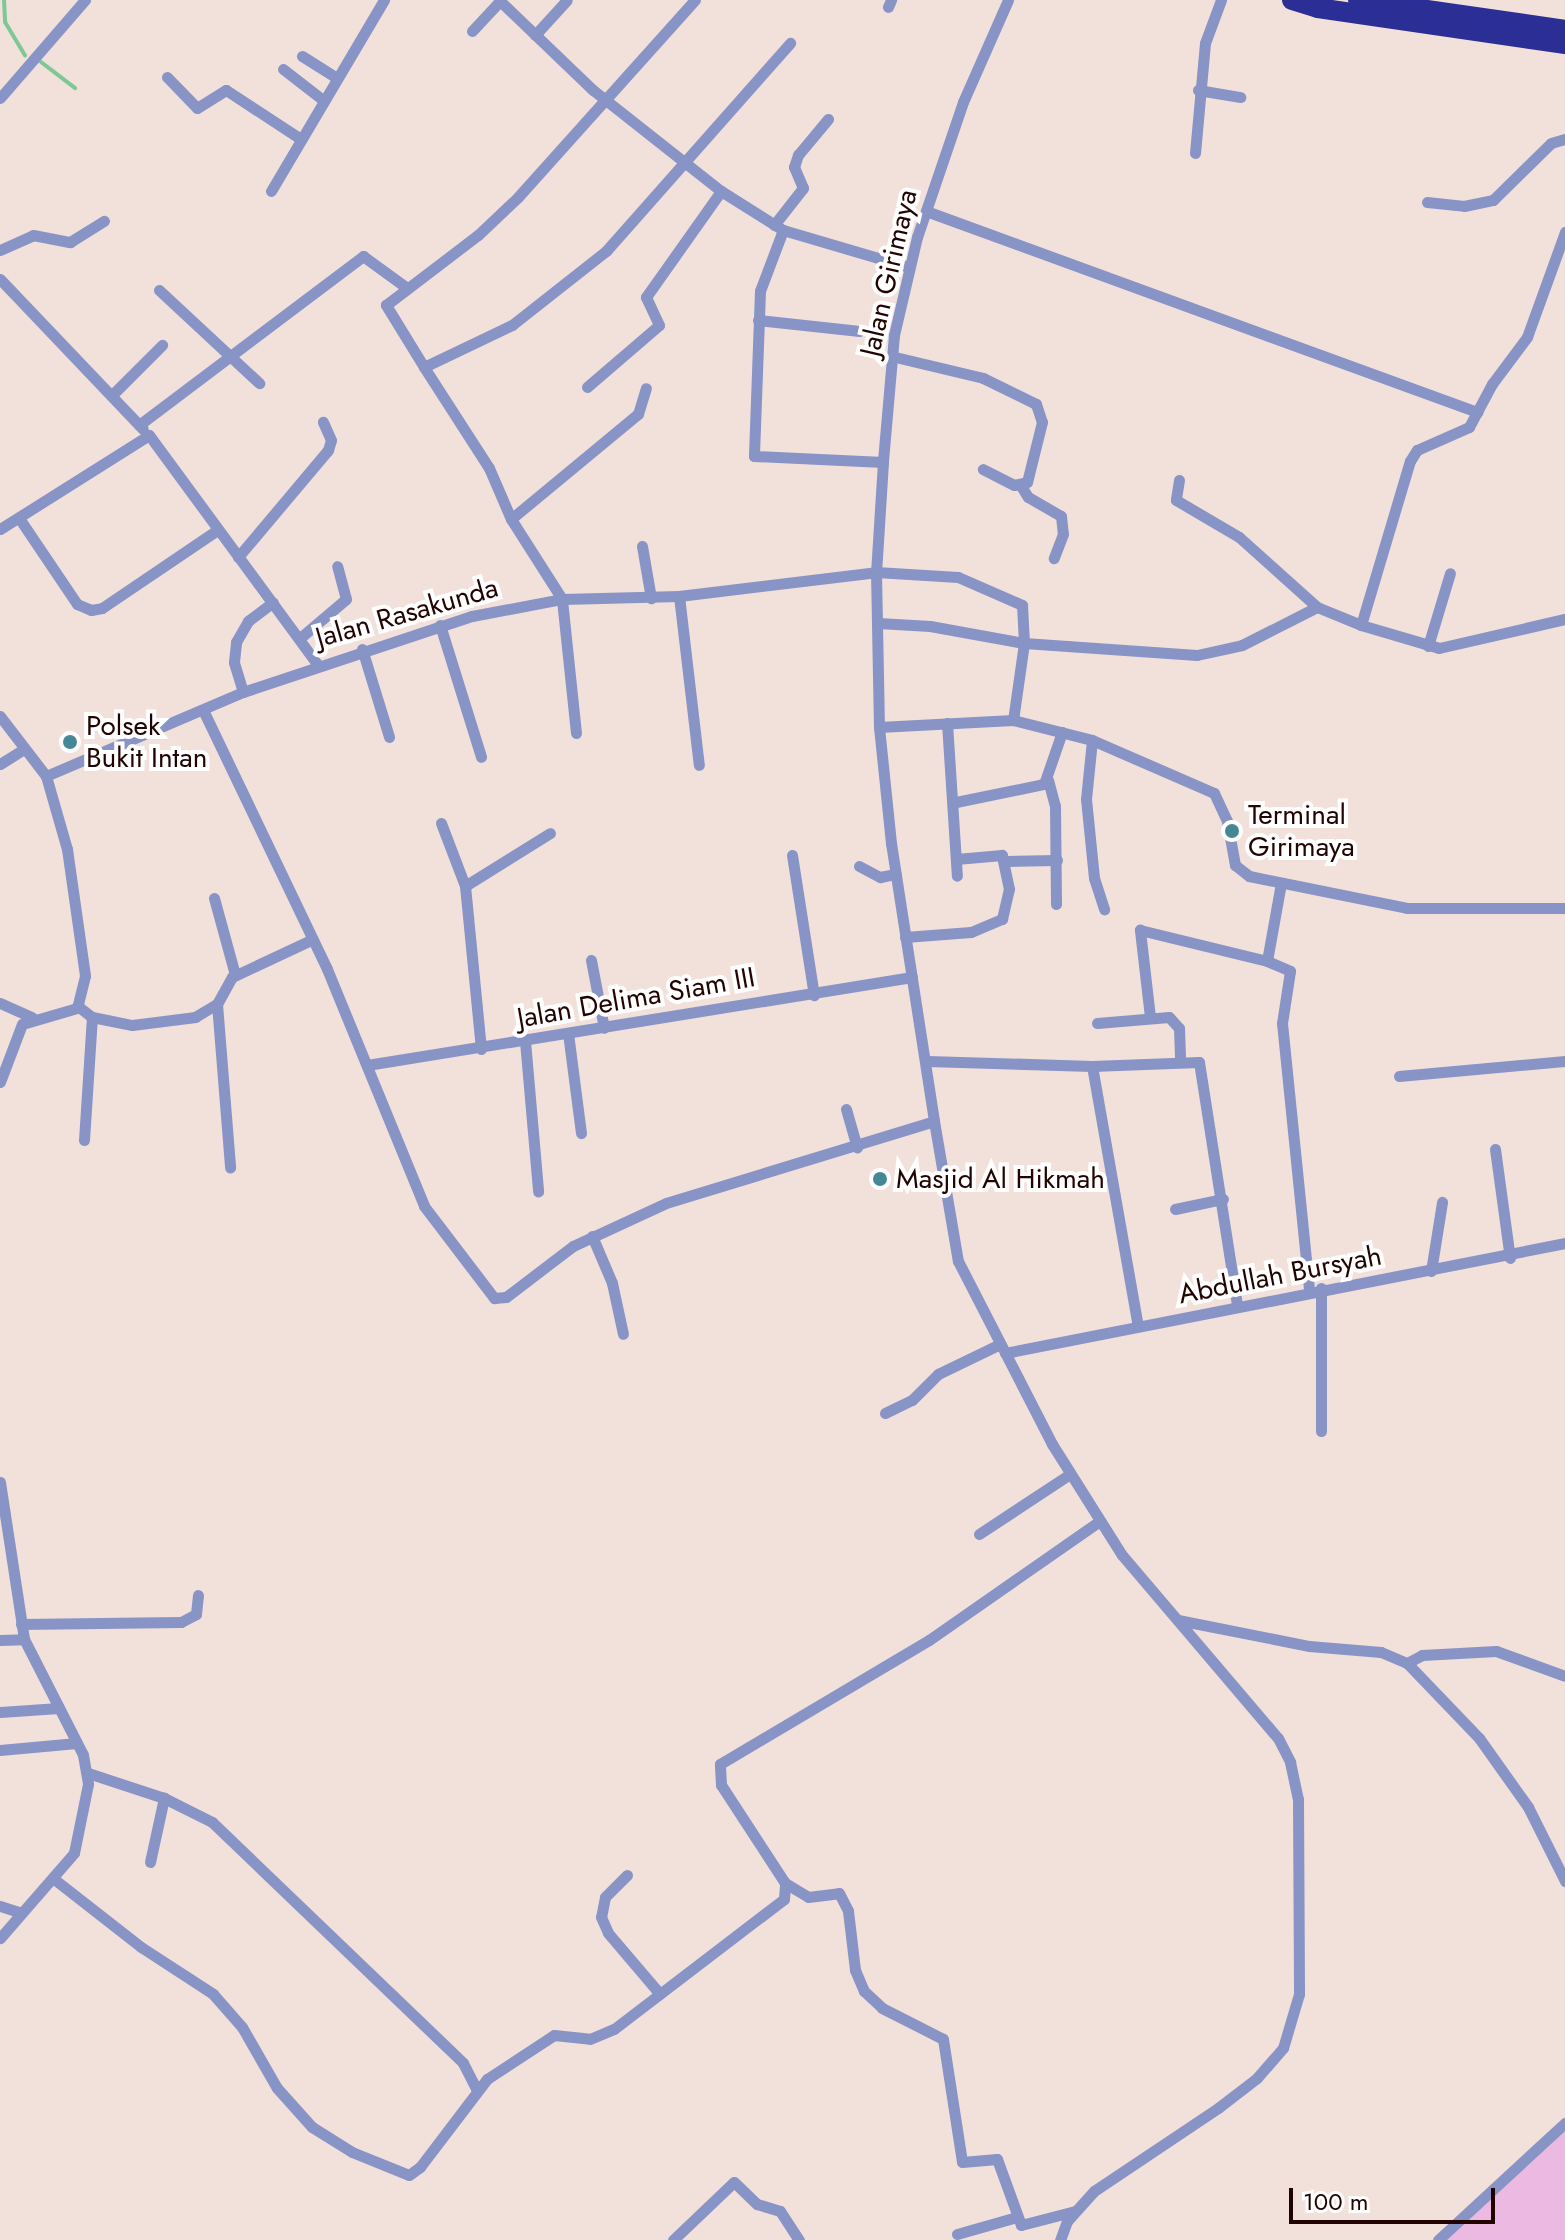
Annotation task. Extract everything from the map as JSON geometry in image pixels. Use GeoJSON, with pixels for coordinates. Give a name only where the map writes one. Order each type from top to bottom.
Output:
{"type":"FeatureCollection","features":[{"type":"Feature","properties":{"kind":"highway"},"geometry":{"type":"LineString","coordinates":[[1292,0],[1318,8],[1565,44]]}},
{"type":"Feature","properties":{"kind":"highway"},"geometry":{"type":"LineString","coordinates":[[1358,0],[1565,30]]}},
{"type":"Feature","properties":{"kind":"street"},"geometry":{"type":"LineString","coordinates":[[0,98],[85,0]]}},
{"type":"Feature","properties":{"kind":"street"},"geometry":{"type":"LineString","coordinates":[[271,191],[384,0]]}},
{"type":"Feature","properties":{"kind":"street"},"geometry":{"type":"LineString","coordinates":[[535,35],[567,0]]}},
{"type":"Feature","properties":{"kind":"street"},"geometry":{"type":"LineString","coordinates":[[576,733],[562,599],[511,519],[489,468],[385,307],[489,225],[608,102],[695,0]]}},
{"type":"Feature","properties":{"kind":"street","name":"Jalan Girimaya"},"geometry":{"type":"LineString","coordinates":[[1008,0],[963,102],[909,267],[891,356],[883,462],[876,572],[879,727],[896,874],[934,1121],[958,1261],[1002,1348],[1098,1522],[1278,1738],[1290,1762],[1298,1799],[1296,2012],[1283,2048],[1257,2078],[1094,2191],[1075,2211]]}},
{"type":"Feature","properties":{"kind":"street"},"geometry":{"type":"LineString","coordinates":[[1195,153],[1198,90],[1205,43],[1221,0]]}},
{"type":"Feature","properties":{"kind":"street"},"geometry":{"type":"LineString","coordinates":[[472,31],[499,1],[608,102],[685,166],[778,228],[909,267]]}},
{"type":"Feature","properties":{"kind":"street"},"geometry":{"type":"LineString","coordinates":[[424,367],[512,325],[606,251],[685,166],[790,43]]}},
{"type":"Feature","properties":{"kind":"street"},"geometry":{"type":"LineString","coordinates":[[302,56],[337,78]]}},
{"type":"Feature","properties":{"kind":"street"},"geometry":{"type":"LineString","coordinates":[[283,69],[323,100]]}},
{"type":"Feature","properties":{"kind":"street"},"geometry":{"type":"LineString","coordinates":[[167,77],[197,108],[226,90],[301,139]]}},
{"type":"Feature","properties":{"kind":"street"},"geometry":{"type":"LineString","coordinates":[[1198,90],[1240,97]]}},
{"type":"Feature","properties":{"kind":"street"},"geometry":{"type":"LineString","coordinates":[[828,119],[798,155],[794,167],[803,188],[778,228],[760,291],[754,456],[883,462]]}},
{"type":"Feature","properties":{"kind":"street"},"geometry":{"type":"LineString","coordinates":[[1427,202],[1464,206],[1493,200],[1551,143],[1565,139]]}},
{"type":"Feature","properties":{"kind":"street"},"geometry":{"type":"LineString","coordinates":[[587,387],[659,325],[646,306],[646,297],[721,191]]}},
{"type":"Feature","properties":{"kind":"street"},"geometry":{"type":"LineString","coordinates":[[926,211],[1477,412]]}},
{"type":"Feature","properties":{"kind":"street"},"geometry":{"type":"LineString","coordinates":[[0,250],[33,235],[70,242],[104,221]]}},
{"type":"Feature","properties":{"kind":"street"},"geometry":{"type":"LineString","coordinates":[[1361,625],[1413,454],[1464,433],[1527,337],[1565,232]]}},
{"type":"Feature","properties":{"kind":"street"},"geometry":{"type":"LineString","coordinates":[[139,425],[363,256],[407,288]]}},
{"type":"Feature","properties":{"kind":"street"},"geometry":{"type":"LineString","coordinates":[[0,279],[149,435],[317,664]]}},
{"type":"Feature","properties":{"kind":"street"},"geometry":{"type":"LineString","coordinates":[[159,290],[259,383]]}},
{"type":"Feature","properties":{"kind":"street"},"geometry":{"type":"LineString","coordinates":[[758,320],[859,331]]}},
{"type":"Feature","properties":{"kind":"street"},"geometry":{"type":"LineString","coordinates":[[112,395],[162,345]]}},
{"type":"Feature","properties":{"kind":"street"},"geometry":{"type":"LineString","coordinates":[[891,356],[971,374],[1036,404],[1042,422],[1030,478],[1021,486]]}},
{"type":"Feature","properties":{"kind":"street"},"geometry":{"type":"LineString","coordinates":[[511,519],[638,414],[646,388]]}},
{"type":"Feature","properties":{"kind":"street"},"geometry":{"type":"LineString","coordinates":[[238,557],[328,450],[331,440],[323,422]]}},
{"type":"Feature","properties":{"kind":"street"},"geometry":{"type":"LineString","coordinates":[[0,529],[149,435]]}},
{"type":"Feature","properties":{"kind":"street"},"geometry":{"type":"LineString","coordinates":[[983,469],[1021,486],[1026,495],[1061,516],[1063,534],[1054,558]]}},
{"type":"Feature","properties":{"kind":"street"},"geometry":{"type":"LineString","coordinates":[[1179,480],[1176,500],[1239,537],[1317,607],[1361,625],[1428,646],[1447,646],[1565,619]]}},
{"type":"Feature","properties":{"kind":"street"},"geometry":{"type":"LineString","coordinates":[[19,518],[77,604],[91,610],[102,608],[217,530]]}},
{"type":"Feature","properties":{"kind":"street"},"geometry":{"type":"LineString","coordinates":[[642,546],[651,598]]}},
{"type":"Feature","properties":{"kind":"street"},"geometry":{"type":"LineString","coordinates":[[300,638],[346,599],[337,566]]}},
{"type":"Feature","properties":{"kind":"street","name":"Jalan Rasakunda"},"geometry":{"type":"LineString","coordinates":[[46,776],[317,664],[440,625],[562,599],[679,596],[876,572],[958,577],[996,591],[1022,605],[1024,643]]}},
{"type":"Feature","properties":{"kind":"street"},"geometry":{"type":"LineString","coordinates":[[1428,646],[1450,573]]}},
{"type":"Feature","properties":{"kind":"street"},"geometry":{"type":"LineString","coordinates":[[679,596],[699,765]]}},
{"type":"Feature","properties":{"kind":"street"},"geometry":{"type":"LineString","coordinates":[[243,692],[234,662],[236,642],[248,621],[273,602]]}},
{"type":"Feature","properties":{"kind":"street"},"geometry":{"type":"LineString","coordinates":[[878,623],[930,626],[1024,643],[1210,654],[1242,645],[1317,607]]}},
{"type":"Feature","properties":{"kind":"street"},"geometry":{"type":"LineString","coordinates":[[440,625],[481,757]]}},
{"type":"Feature","properties":{"kind":"street"},"geometry":{"type":"LineString","coordinates":[[1013,720],[1024,643]]}},
{"type":"Feature","properties":{"kind":"street"},"geometry":{"type":"LineString","coordinates":[[362,649],[389,737]]}},
{"type":"Feature","properties":{"kind":"street"},"geometry":{"type":"LineString","coordinates":[[203,710],[313,939],[424,1206],[494,1298],[506,1297],[552,1259],[592,1236],[695,1193],[857,1147],[934,1121]]}},
{"type":"Feature","properties":{"kind":"street"},"geometry":{"type":"LineString","coordinates":[[0,716],[46,776],[67,849],[85,963],[79,1007]]}},
{"type":"Feature","properties":{"kind":"street"},"geometry":{"type":"LineString","coordinates":[[879,727],[1013,720],[1092,740],[1204,785],[1220,800],[1237,870],[1281,883],[1407,908],[1565,908]]}},
{"type":"Feature","properties":{"kind":"street"},"geometry":{"type":"LineString","coordinates":[[947,723],[956,802],[957,876]]}},
{"type":"Feature","properties":{"kind":"street"},"geometry":{"type":"LineString","coordinates":[[1056,904],[1055,806],[1048,780],[1062,732]]}},
{"type":"Feature","properties":{"kind":"street"},"geometry":{"type":"LineString","coordinates":[[1092,740],[1086,799],[1094,878],[1104,909]]}},
{"type":"Feature","properties":{"kind":"street"},"geometry":{"type":"LineString","coordinates":[[0,764],[24,749]]}},
{"type":"Feature","properties":{"kind":"street"},"geometry":{"type":"LineString","coordinates":[[956,802],[1030,790],[1048,780]]}},
{"type":"Feature","properties":{"kind":"street"},"geometry":{"type":"LineString","coordinates":[[441,823],[465,886],[481,1049]]}},
{"type":"Feature","properties":{"kind":"street"},"geometry":{"type":"LineString","coordinates":[[465,886],[550,833]]}},
{"type":"Feature","properties":{"kind":"street"},"geometry":{"type":"LineString","coordinates":[[956,859],[997,853],[1006,861],[1057,860]]}},
{"type":"Feature","properties":{"kind":"street"},"geometry":{"type":"LineString","coordinates":[[792,855],[814,995]]}},
{"type":"Feature","properties":{"kind":"street"},"geometry":{"type":"LineString","coordinates":[[905,937],[971,932],[999,923],[1009,898],[1006,861]]}},
{"type":"Feature","properties":{"kind":"street"},"geometry":{"type":"LineString","coordinates":[[859,866],[877,876],[896,874]]}},
{"type":"Feature","properties":{"kind":"street"},"geometry":{"type":"LineString","coordinates":[[1267,961],[1281,883]]}},
{"type":"Feature","properties":{"kind":"street"},"geometry":{"type":"LineString","coordinates":[[214,898],[235,975]]}},
{"type":"Feature","properties":{"kind":"street"},"geometry":{"type":"LineString","coordinates":[[1150,1017],[1140,930],[1267,961],[1290,971],[1282,1023],[1315,1289],[1321,1431]]}},
{"type":"Feature","properties":{"kind":"street"},"geometry":{"type":"LineString","coordinates":[[0,1082],[15,1035],[32,1017],[79,1007],[92,1017],[143,1024],[195,1017],[217,1004],[235,975],[313,939]]}},
{"type":"Feature","properties":{"kind":"street"},"geometry":{"type":"LineString","coordinates":[[591,960],[604,1028]]}},
{"type":"Feature","properties":{"kind":"street","name":"Jalan Delima Siam III"},"geometry":{"type":"LineString","coordinates":[[367,1065],[912,977]]}},
{"type":"Feature","properties":{"kind":"street"},"geometry":{"type":"LineString","coordinates":[[0,1003],[32,1017]]}},
{"type":"Feature","properties":{"kind":"street"},"geometry":{"type":"LineString","coordinates":[[217,1004],[230,1167]]}},
{"type":"Feature","properties":{"kind":"street"},"geometry":{"type":"LineString","coordinates":[[84,1140],[92,1017]]}},
{"type":"Feature","properties":{"kind":"street"},"geometry":{"type":"LineString","coordinates":[[1097,1023],[1150,1017],[1175,1020],[1180,1062]]}},
{"type":"Feature","properties":{"kind":"street"},"geometry":{"type":"LineString","coordinates":[[568,1033],[581,1133]]}},
{"type":"Feature","properties":{"kind":"street"},"geometry":{"type":"LineString","coordinates":[[525,1041],[538,1191]]}},
{"type":"Feature","properties":{"kind":"street"},"geometry":{"type":"LineString","coordinates":[[927,1061],[1092,1066],[1197,1061],[1202,1067],[1237,1306]]}},
{"type":"Feature","properties":{"kind":"street"},"geometry":{"type":"LineString","coordinates":[[1399,1076],[1565,1061]]}},
{"type":"Feature","properties":{"kind":"street"},"geometry":{"type":"LineString","coordinates":[[1092,1066],[1138,1326]]}},
{"type":"Feature","properties":{"kind":"street"},"geometry":{"type":"LineString","coordinates":[[846,1109],[857,1147]]}},
{"type":"Feature","properties":{"kind":"street"},"geometry":{"type":"LineString","coordinates":[[1495,1149],[1510,1258]]}},
{"type":"Feature","properties":{"kind":"street"},"geometry":{"type":"LineString","coordinates":[[1175,1209],[1223,1199]]}},
{"type":"Feature","properties":{"kind":"street"},"geometry":{"type":"LineString","coordinates":[[1431,1271],[1442,1202]]}},
{"type":"Feature","properties":{"kind":"street"},"geometry":{"type":"LineString","coordinates":[[592,1236],[612,1283],[623,1334]]}},
{"type":"Feature","properties":{"kind":"street","name":"Abdullah Bursyah"},"geometry":{"type":"LineString","coordinates":[[885,1413],[912,1400],[938,1374],[1002,1348],[1138,1326],[1315,1289],[1510,1258],[1565,1243]]}},
{"type":"Feature","properties":{"kind":"street"},"geometry":{"type":"LineString","coordinates":[[979,1534],[1070,1474]]}},
{"type":"Feature","properties":{"kind":"street"},"geometry":{"type":"LineString","coordinates":[[0,1482],[24,1639],[77,1743],[88,1773],[77,1843],[54,1879],[0,1938]]}},
{"type":"Feature","properties":{"kind":"street"},"geometry":{"type":"LineString","coordinates":[[1075,2211],[1022,2225],[997,2159],[961,2160],[943,2039],[882,2008],[864,1991],[855,1970],[848,1911],[839,1893],[806,1897],[785,1883],[721,1785],[720,1764],[929,1640],[1098,1522]]}},
{"type":"Feature","properties":{"kind":"street"},"geometry":{"type":"LineString","coordinates":[[21,1624],[181,1622],[196,1614],[198,1595]]}},
{"type":"Feature","properties":{"kind":"street"},"geometry":{"type":"LineString","coordinates":[[1178,1620],[1309,1646],[1381,1652],[1407,1663],[1479,1738],[1528,1807],[1565,1881]]}},
{"type":"Feature","properties":{"kind":"street"},"geometry":{"type":"LineString","coordinates":[[0,1640],[24,1639]]}},
{"type":"Feature","properties":{"kind":"street"},"geometry":{"type":"LineString","coordinates":[[1407,1663],[1422,1655],[1496,1651],[1565,1676]]}},
{"type":"Feature","properties":{"kind":"street"},"geometry":{"type":"LineString","coordinates":[[0,1712],[59,1708]]}},
{"type":"Feature","properties":{"kind":"street"},"geometry":{"type":"LineString","coordinates":[[0,1750],[77,1743]]}},
{"type":"Feature","properties":{"kind":"street"},"geometry":{"type":"LineString","coordinates":[[88,1773],[164,1798],[212,1822],[238,1843],[463,2063],[476,2089]]}},
{"type":"Feature","properties":{"kind":"street"},"geometry":{"type":"LineString","coordinates":[[150,1862],[164,1798]]}},
{"type":"Feature","properties":{"kind":"street"},"geometry":{"type":"LineString","coordinates":[[627,1875],[605,1897],[601,1917],[608,1933],[660,1994]]}},
{"type":"Feature","properties":{"kind":"street"},"geometry":{"type":"LineString","coordinates":[[54,1879],[163,1962],[213,1994],[242,2027],[294,2109],[352,2152],[409,2175],[420,2167],[476,2089],[554,2035],[597,2038],[772,1910],[785,1897],[785,1883]]}},
{"type":"Feature","properties":{"kind":"street"},"geometry":{"type":"LineString","coordinates":[[0,1906],[21,1913]]}},
{"type":"Feature","properties":{"kind":"street"},"geometry":{"type":"LineString","coordinates":[[1438,2240],[1565,2123]]}},
{"type":"Feature","properties":{"kind":"street"},"geometry":{"type":"LineString","coordinates":[[673,2240],[734,2182],[757,2204],[780,2211],[799,2240]]}},
{"type":"Feature","properties":{"kind":"street"},"geometry":{"type":"LineString","coordinates":[[1058,2240],[1075,2211]]}},
{"type":"Feature","properties":{"kind":"street"},"geometry":{"type":"LineString","coordinates":[[957,2234],[1017,2217]]}},
{"type":"Feature","properties":{"kind":"shaded area"},"geometry":{"type":"Polygon","coordinates":[[[1565,2122],[1565,2240],[1447,2240],[1551,2144],[1565,2122]]]}},
{"type":"Feature","properties":{"kind":"waterway"},"geometry":{"type":"LineString","coordinates":[[4,0],[5,22],[25,55]]}},
{"type":"Feature","properties":{"kind":"waterway"},"geometry":{"type":"LineString","coordinates":[[41,62],[75,88]]}},
{"type":"Feature","properties":{"kind":"place","name":"Polsek Bukit Intan"},"geometry":{"type":"Point","coordinates":[70,742]}},
{"type":"Feature","properties":{"kind":"place","name":"Terminal Girimaya"},"geometry":{"type":"Point","coordinates":[1232,831]}},
{"type":"Feature","properties":{"kind":"place","name":"Masjid Al Hikmah"},"geometry":{"type":"Point","coordinates":[880,1179]}}]}
